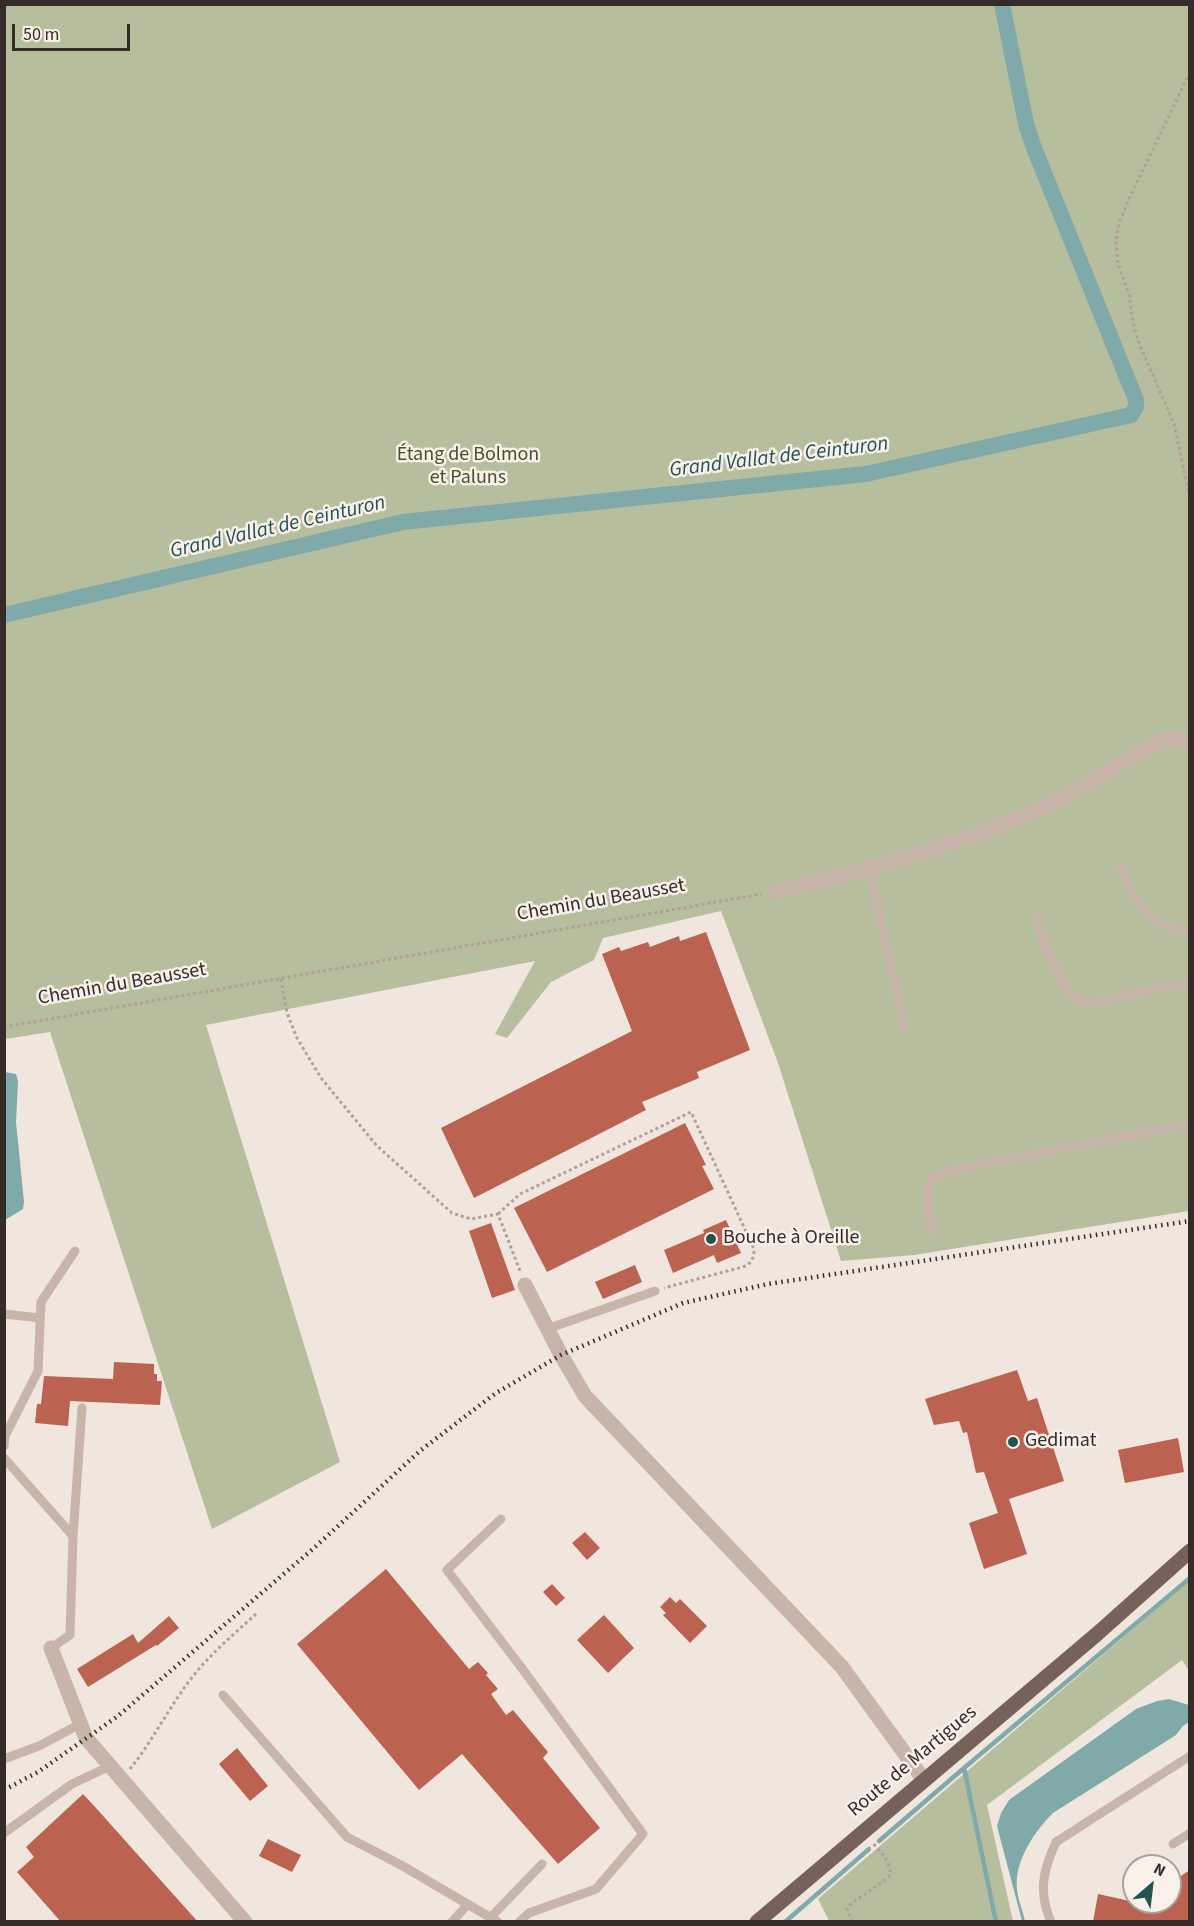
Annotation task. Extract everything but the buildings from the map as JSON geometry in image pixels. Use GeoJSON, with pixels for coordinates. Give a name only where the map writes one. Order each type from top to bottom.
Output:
{"type":"FeatureCollection","features":[{"type":"Feature","properties":{"kind":"main road","name":"Route de Martigues"},"geometry":{"type":"LineString","coordinates":[[757,1922],[1097,1634],[1190,1551]]}},
{"type":"Feature","properties":{"kind":"main road","name":"Route de Martigues"},"geometry":{"type":"LineString","coordinates":[[1097,1634],[1190,1565]]}},
{"type":"Feature","properties":{"kind":"street"},"geometry":{"type":"LineString","coordinates":[[776,892],[869,868],[961,839],[1041,808],[1098,778],[1165,738],[1185,742]]}},
{"type":"Feature","properties":{"kind":"street"},"geometry":{"type":"LineString","coordinates":[[525,1285],[585,1396],[842,1667],[924,1780]]}},
{"type":"Feature","properties":{"kind":"street"},"geometry":{"type":"LineString","coordinates":[[51,1648],[86,1738],[245,1922]]}},
{"type":"Feature","properties":{"kind":"lane"},"geometry":{"type":"LineString","coordinates":[[1120,864],[1143,912],[1161,925],[1175,931],[1190,932]]}},
{"type":"Feature","properties":{"kind":"lane"},"geometry":{"type":"LineString","coordinates":[[869,868],[905,1030]]}},
{"type":"Feature","properties":{"kind":"lane"},"geometry":{"type":"LineString","coordinates":[[1036,919],[1049,957],[1070,991],[1084,1003],[1095,1003],[1165,986],[1190,987]]}},
{"type":"Feature","properties":{"kind":"lane"},"geometry":{"type":"LineString","coordinates":[[932,1231],[927,1193],[929,1183],[946,1171],[1190,1124]]}},
{"type":"Feature","properties":{"kind":"lane"},"geometry":{"type":"LineString","coordinates":[[4,1446],[5,1436],[38,1371],[41,1302],[75,1251]]}},
{"type":"Feature","properties":{"kind":"lane"},"geometry":{"type":"LineString","coordinates":[[547,1329],[655,1291]]}},
{"type":"Feature","properties":{"kind":"lane"},"geometry":{"type":"LineString","coordinates":[[4,1314],[40,1318]]}},
{"type":"Feature","properties":{"kind":"lane"},"geometry":{"type":"LineString","coordinates":[[51,1648],[70,1635],[73,1536],[82,1408]]}},
{"type":"Feature","properties":{"kind":"lane"},"geometry":{"type":"LineString","coordinates":[[4,1458],[73,1536]]}},
{"type":"Feature","properties":{"kind":"lane"},"geometry":{"type":"LineString","coordinates":[[501,1519],[447,1570],[522,1667],[643,1834],[596,1889],[529,1913],[519,1922]]}},
{"type":"Feature","properties":{"kind":"lane"},"geometry":{"type":"LineString","coordinates":[[223,1695],[347,1837],[401,1865],[494,1919],[542,1864]]}},
{"type":"Feature","properties":{"kind":"lane"},"geometry":{"type":"LineString","coordinates":[[4,1759],[39,1746],[81,1724]]}},
{"type":"Feature","properties":{"kind":"lane"},"geometry":{"type":"LineString","coordinates":[[1051,1922],[1042,1888],[1047,1862],[1056,1842],[1190,1756]]}},
{"type":"Feature","properties":{"kind":"lane"},"geometry":{"type":"LineString","coordinates":[[4,1833],[72,1784],[110,1766]]}},
{"type":"Feature","properties":{"kind":"lane"},"geometry":{"type":"LineString","coordinates":[[1173,1844],[1190,1833]]}},
{"type":"Feature","properties":{"kind":"lane"},"geometry":{"type":"LineString","coordinates":[[452,1922],[468,1904]]}},
{"type":"Feature","properties":{"kind":"path"},"geometry":{"type":"LineString","coordinates":[[1190,72],[1129,199],[1119,223],[1116,241],[1119,263],[1130,295],[1138,343],[1174,424],[1190,499]]}},
{"type":"Feature","properties":{"kind":"path","name":"Chemin du Beausset"},"geometry":{"type":"LineString","coordinates":[[4,1027],[776,892]]}},
{"type":"Feature","properties":{"kind":"path"},"geometry":{"type":"LineString","coordinates":[[281,979],[287,1013],[297,1038],[321,1078],[377,1146],[452,1213],[471,1220],[498,1214],[520,1194],[691,1112],[754,1249],[754,1256],[752,1262],[746,1266],[655,1291]]}},
{"type":"Feature","properties":{"kind":"path"},"geometry":{"type":"LineString","coordinates":[[498,1214],[525,1285]]}},
{"type":"Feature","properties":{"kind":"path"},"geometry":{"type":"LineString","coordinates":[[120,1778],[149,1743],[208,1658],[257,1614]]}},
{"type":"Feature","properties":{"kind":"path"},"geometry":{"type":"LineString","coordinates":[[852,1922],[847,1909],[889,1877],[891,1872],[891,1867],[863,1831]]}},
{"type":"Feature","properties":{"kind":"green space","name":"Étang de Bolmon et Paluns"},"geometry":{"type":"Polygon","coordinates":[[[4,5],[1189,5],[1189,1211],[914,1255],[841,1261],[778,1063],[721,911],[603,938],[594,960],[551,982],[507,1038],[495,1034],[535,961],[206,1025],[340,1462],[212,1529],[50,1032],[5,1039],[4,5]]]}},
{"type":"Feature","properties":{"kind":"green space"},"geometry":{"type":"Polygon","coordinates":[[[1189,1581],[1189,1671],[1182,1660],[987,1805],[1013,1921],[829,1921],[818,1899],[1189,1581]]]}},
{"type":"Feature","properties":{"kind":"water"},"geometry":{"type":"Polygon","coordinates":[[[5,1072],[16,1074],[18,1081],[16,1122],[24,1202],[23,1209],[5,1220],[5,1072]]]}},
{"type":"Feature","properties":{"kind":"water"},"geometry":{"type":"Polygon","coordinates":[[[1169,1699],[1189,1705],[1189,1722],[1176,1735],[1053,1813],[1027,1847],[1017,1878],[1025,1921],[1022,1921],[997,1826],[1001,1813],[1009,1800],[1136,1709],[1169,1699]]]}},
{"type":"Feature","properties":{"kind":"waterway","name":"Grand Vallat de Ceinturon"},"geometry":{"type":"LineString","coordinates":[[4,615],[403,522],[866,474],[1131,415],[1136,407],[1136,400],[1026,124],[1002,4]]}},
{"type":"Feature","properties":{"kind":"waterway"},"geometry":{"type":"LineString","coordinates":[[996,1922],[964,1768],[1190,1578]]}},
{"type":"Feature","properties":{"kind":"waterway"},"geometry":{"type":"LineString","coordinates":[[879,1841],[964,1768]]}},
{"type":"Feature","properties":{"kind":"waterway"},"geometry":{"type":"LineString","coordinates":[[785,1922],[869,1849]]}},
{"type":"Feature","properties":{"kind":"railway"},"geometry":{"type":"LineString","coordinates":[[4,1790],[38,1772],[118,1716],[314,1548],[421,1450],[496,1393],[561,1355],[683,1303],[768,1284],[1190,1221]]}},
{"type":"Feature","properties":{"kind":"place","name":"Bouche à Oreille"},"geometry":{"type":"Point","coordinates":[711,1239]}},
{"type":"Feature","properties":{"kind":"place","name":"Gedimat"},"geometry":{"type":"Point","coordinates":[1013,1442]}}]}
